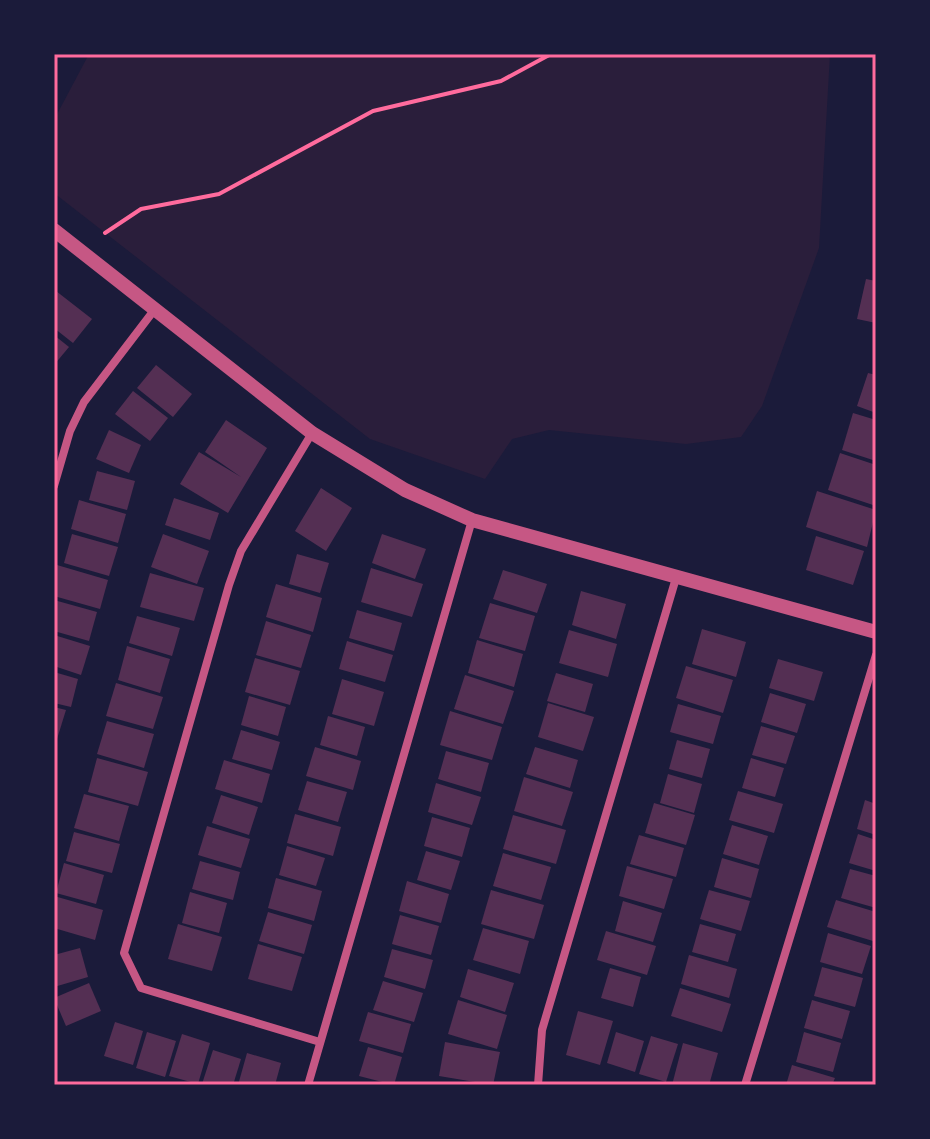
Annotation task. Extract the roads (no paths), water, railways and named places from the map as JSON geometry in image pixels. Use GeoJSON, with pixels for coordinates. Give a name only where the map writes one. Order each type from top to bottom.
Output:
{"type":"FeatureCollection","features":[{"type":"Feature","properties":{"kind":"street"},"geometry":{"type":"LineString","coordinates":[[54,230],[312,433],[405,490],[472,520],[876,632]]}},
{"type":"Feature","properties":{"kind":"street"},"geometry":{"type":"LineString","coordinates":[[54,486],[70,431],[84,402],[155,309]]}},
{"type":"Feature","properties":{"kind":"street"},"geometry":{"type":"LineString","coordinates":[[312,433],[238,559],[124,953],[141,988],[320,1042]]}},
{"type":"Feature","properties":{"kind":"street"},"geometry":{"type":"LineString","coordinates":[[308,1085],[472,520]]}},
{"type":"Feature","properties":{"kind":"street"},"geometry":{"type":"LineString","coordinates":[[538,1085],[542,1030],[676,578]]}},
{"type":"Feature","properties":{"kind":"street"},"geometry":{"type":"LineString","coordinates":[[745,1085],[876,655]]}}]}
